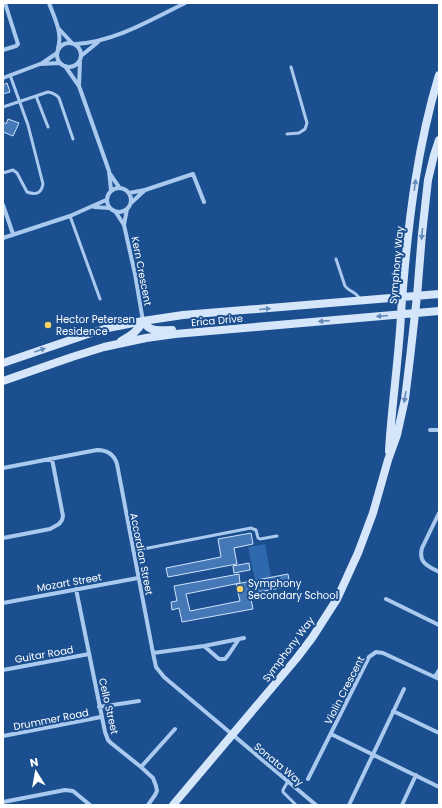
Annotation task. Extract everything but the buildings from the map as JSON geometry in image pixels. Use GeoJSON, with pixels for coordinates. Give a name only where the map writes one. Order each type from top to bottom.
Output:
{"type":"FeatureCollection","features":[{"type":"Feature","properties":{"kind":"main road","name":"Symphony Way"},"geometry":{"type":"LineString","coordinates":[[388,460],[400,342],[402,298],[409,223],[425,129],[439,75]]}},
{"type":"Feature","properties":{"kind":"main road","name":"Symphony Way"},"geometry":{"type":"LineString","coordinates":[[173,805],[312,638],[337,598],[358,553],[374,513],[388,460],[398,435],[405,399],[417,296],[427,186],[434,154],[439,140]]}},
{"type":"Feature","properties":{"kind":"main road","name":"Erica Drive"},"geometry":{"type":"LineString","coordinates":[[3,363],[91,333],[143,320],[439,294]]}},
{"type":"Feature","properties":{"kind":"main road","name":"Erica Drive"},"geometry":{"type":"LineString","coordinates":[[3,381],[104,347],[146,338],[175,334],[439,311]]}},
{"type":"Feature","properties":{"kind":"main road"},"geometry":{"type":"LineString","coordinates":[[143,320],[148,328],[152,330],[197,328],[234,329]]}},
{"type":"Feature","properties":{"kind":"main road"},"geometry":{"type":"LineString","coordinates":[[104,347],[136,332],[143,320]]}},
{"type":"Feature","properties":{"kind":"street"},"geometry":{"type":"LineString","coordinates":[[3,50],[18,44],[6,3]]}},
{"type":"Feature","properties":{"kind":"street"},"geometry":{"type":"LineString","coordinates":[[49,3],[58,29],[59,45],[57,57],[60,63],[65,66],[73,67],[80,62]]}},
{"type":"Feature","properties":{"kind":"street"},"geometry":{"type":"LineString","coordinates":[[3,78],[40,64],[58,51],[64,44],[85,44],[98,41],[144,25],[185,3]]}},
{"type":"Feature","properties":{"kind":"street"},"geometry":{"type":"LineString","coordinates":[[58,29],[81,50],[79,86]]}},
{"type":"Feature","properties":{"kind":"street"},"geometry":{"type":"LineString","coordinates":[[81,56],[98,41]]}},
{"type":"Feature","properties":{"kind":"street"},"geometry":{"type":"LineString","coordinates":[[40,64],[60,63]]}},
{"type":"Feature","properties":{"kind":"street"},"geometry":{"type":"LineString","coordinates":[[65,66],[79,86],[109,172],[118,187],[129,193],[131,203]]}},
{"type":"Feature","properties":{"kind":"street"},"geometry":{"type":"LineString","coordinates":[[109,172],[111,190]]}},
{"type":"Feature","properties":{"kind":"street"},"geometry":{"type":"LineString","coordinates":[[129,193],[145,190],[193,174],[204,202]]}},
{"type":"Feature","properties":{"kind":"street"},"geometry":{"type":"LineString","coordinates":[[109,208],[106,200],[107,196],[111,190],[118,187]]}},
{"type":"Feature","properties":{"kind":"street"},"geometry":{"type":"LineString","coordinates":[[91,207],[109,208],[115,212],[121,212],[127,209],[131,203],[145,190]]}},
{"type":"Feature","properties":{"kind":"street"},"geometry":{"type":"LineString","coordinates":[[3,238],[70,216],[106,200]]}},
{"type":"Feature","properties":{"kind":"street"},"geometry":{"type":"LineString","coordinates":[[3,205],[13,234]]}},
{"type":"Feature","properties":{"kind":"street","name":"Kern Crescent"},"geometry":{"type":"LineString","coordinates":[[124,225],[127,209]]}},
{"type":"Feature","properties":{"kind":"street","name":"Kern Crescent"},"geometry":{"type":"LineString","coordinates":[[115,212],[124,225],[143,320]]}},
{"type":"Feature","properties":{"kind":"street"},"geometry":{"type":"LineString","coordinates":[[430,430],[439,430]]}},
{"type":"Feature","properties":{"kind":"street","name":"Accordian Street"},"geometry":{"type":"LineString","coordinates":[[3,468],[101,450],[114,457],[117,464],[155,663],[160,674],[232,734]]}},
{"type":"Feature","properties":{"kind":"street"},"geometry":{"type":"LineString","coordinates":[[3,538],[50,529],[60,524],[63,516],[52,459]]}},
{"type":"Feature","properties":{"kind":"street"},"geometry":{"type":"LineString","coordinates":[[439,513],[421,552],[423,562],[427,566],[439,572]]}},
{"type":"Feature","properties":{"kind":"street","name":"Mozart Street"},"geometry":{"type":"LineString","coordinates":[[3,603],[138,578]]}},
{"type":"Feature","properties":{"kind":"street","name":"Cello Street"},"geometry":{"type":"LineString","coordinates":[[76,589],[105,732],[108,740],[153,778],[157,791],[148,805]]}},
{"type":"Feature","properties":{"kind":"street"},"geometry":{"type":"LineString","coordinates":[[386,599],[439,625]]}},
{"type":"Feature","properties":{"kind":"street"},"geometry":{"type":"LineString","coordinates":[[153,653],[204,646],[242,638],[225,659],[219,658],[204,646]]}},
{"type":"Feature","properties":{"kind":"street","name":"Violin Crescent"},"geometry":{"type":"LineString","coordinates":[[437,678],[383,653],[376,652],[369,657],[331,734],[439,787]]}},
{"type":"Feature","properties":{"kind":"street","name":"Guitar Road"},"geometry":{"type":"LineString","coordinates":[[3,670],[89,654]]}},
{"type":"Feature","properties":{"kind":"street"},"geometry":{"type":"LineString","coordinates":[[437,678],[439,670]]}},
{"type":"Feature","properties":{"kind":"street"},"geometry":{"type":"LineString","coordinates":[[349,805],[404,689]]}},
{"type":"Feature","properties":{"kind":"street"},"geometry":{"type":"LineString","coordinates":[[99,708],[139,701]]}},
{"type":"Feature","properties":{"kind":"street"},"geometry":{"type":"LineString","coordinates":[[393,711],[439,733]]}},
{"type":"Feature","properties":{"kind":"street","name":"Drummer Road"},"geometry":{"type":"LineString","coordinates":[[3,736],[101,717]]}},
{"type":"Feature","properties":{"kind":"street"},"geometry":{"type":"LineString","coordinates":[[141,767],[175,729]]}},
{"type":"Feature","properties":{"kind":"street","name":"Sonata Way"},"geometry":{"type":"LineString","coordinates":[[232,734],[316,805]]}},
{"type":"Feature","properties":{"kind":"street"},"geometry":{"type":"LineString","coordinates":[[308,779],[331,734]]}},
{"type":"Feature","properties":{"kind":"street"},"geometry":{"type":"LineString","coordinates":[[402,805],[416,775]]}},
{"type":"Feature","properties":{"kind":"street"},"geometry":{"type":"LineString","coordinates":[[3,802],[65,790],[73,791],[90,805]]}},
{"type":"Feature","properties":{"kind":"lane"},"geometry":{"type":"LineString","coordinates":[[287,134],[299,133],[305,129],[307,123],[291,67]]}},
{"type":"Feature","properties":{"kind":"lane"},"geometry":{"type":"LineString","coordinates":[[3,172],[13,170],[17,173],[27,192],[34,194],[42,189],[43,184],[28,125],[10,75]]}},
{"type":"Feature","properties":{"kind":"lane"},"geometry":{"type":"LineString","coordinates":[[3,108],[51,92],[59,98],[73,139]]}},
{"type":"Feature","properties":{"kind":"lane"},"geometry":{"type":"LineString","coordinates":[[36,96],[48,127]]}},
{"type":"Feature","properties":{"kind":"lane"},"geometry":{"type":"LineString","coordinates":[[70,216],[100,299]]}},
{"type":"Feature","properties":{"kind":"lane"},"geometry":{"type":"LineString","coordinates":[[336,259],[345,286],[357,294],[360,301]]}},
{"type":"Feature","properties":{"kind":"lane"},"geometry":{"type":"LineString","coordinates":[[133,551],[251,528],[256,530],[258,538],[260,539],[277,536]]}},
{"type":"Feature","properties":{"kind":"lane"},"geometry":{"type":"LineString","coordinates":[[288,781],[283,792],[296,805]]}},
{"type":"Feature","properties":{"kind":"shaded area"},"geometry":{"type":"Polygon","coordinates":[[[265,544],[271,577],[255,580],[248,547],[265,544]]]}},
{"type":"Feature","properties":{"kind":"place","name":"Hector Petersen Residence"},"geometry":{"type":"Point","coordinates":[48,325]}},
{"type":"Feature","properties":{"kind":"place","name":"Symphony Secondary School"},"geometry":{"type":"Point","coordinates":[240,589]}}]}
